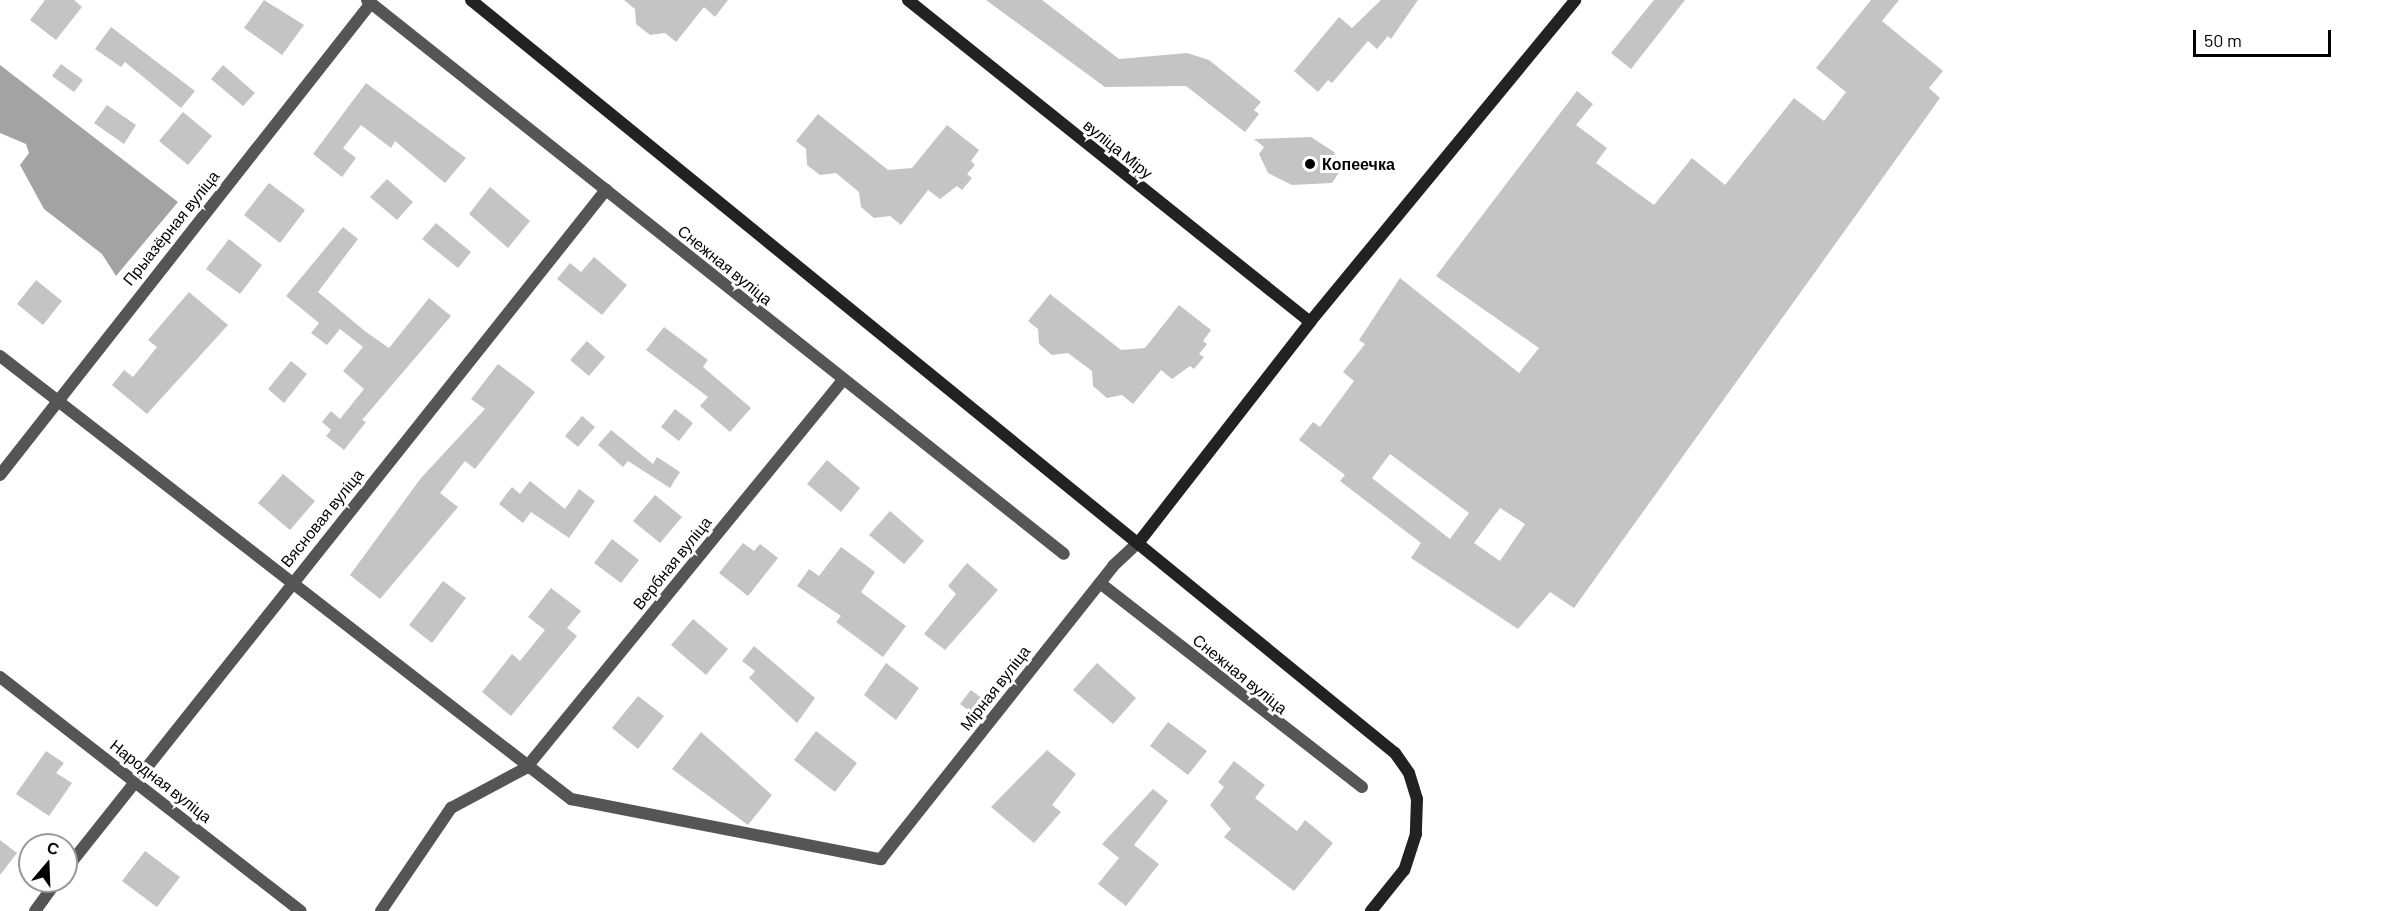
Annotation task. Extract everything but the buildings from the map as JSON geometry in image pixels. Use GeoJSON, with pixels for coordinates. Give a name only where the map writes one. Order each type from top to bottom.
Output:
{"type":"FeatureCollection","features":[{"type":"Feature","properties":{"kind":"main road"},"geometry":{"type":"LineString","coordinates":[[471,0],[1359,719],[1409,773],[1417,800],[1416,834],[1404,870],[1371,911]]}},
{"type":"Feature","properties":{"kind":"main road","name":"вуліца Міру"},"geometry":{"type":"LineString","coordinates":[[908,0],[1310,322]]}},
{"type":"Feature","properties":{"kind":"main road"},"geometry":{"type":"LineString","coordinates":[[1139,542],[1310,322],[1575,0]]}},
{"type":"Feature","properties":{"kind":"street","name":"Снежная вуліца"},"geometry":{"type":"LineString","coordinates":[[369,2],[1064,554]]}},
{"type":"Feature","properties":{"kind":"street","name":"Прыазёрная вуліца"},"geometry":{"type":"LineString","coordinates":[[0,475],[55,400],[369,2]]}},
{"type":"Feature","properties":{"kind":"street","name":"Вясновая вуліца"},"geometry":{"type":"LineString","coordinates":[[78,853],[132,780],[606,190]]}},
{"type":"Feature","properties":{"kind":"street"},"geometry":{"type":"LineString","coordinates":[[0,356],[526,768],[452,808],[381,911]]}},
{"type":"Feature","properties":{"kind":"street","name":"Вербная вуліца"},"geometry":{"type":"LineString","coordinates":[[526,768],[843,380]]}},
{"type":"Feature","properties":{"kind":"street","name":"Мірная вуліца"},"geometry":{"type":"LineString","coordinates":[[526,768],[571,799],[881,859],[1100,583],[1139,542]]}},
{"type":"Feature","properties":{"kind":"street","name":"Снежная вуліца"},"geometry":{"type":"LineString","coordinates":[[1100,583],[1362,787]]}},
{"type":"Feature","properties":{"kind":"street","name":"Народная вуліца"},"geometry":{"type":"LineString","coordinates":[[0,677],[301,911]]}},
{"type":"Feature","properties":{"kind":"street"},"geometry":{"type":"LineString","coordinates":[[35,911],[48,893]]}},
{"type":"Feature","properties":{"kind":"shaded area"},"geometry":{"type":"Polygon","coordinates":[[[0,65],[178,202],[116,276],[102,254],[44,209],[20,165],[29,153],[26,144],[0,133],[0,65]]]}},
{"type":"Feature","properties":{"kind":"place","name":"Копеечка"},"geometry":{"type":"Point","coordinates":[1310,164]}}]}
